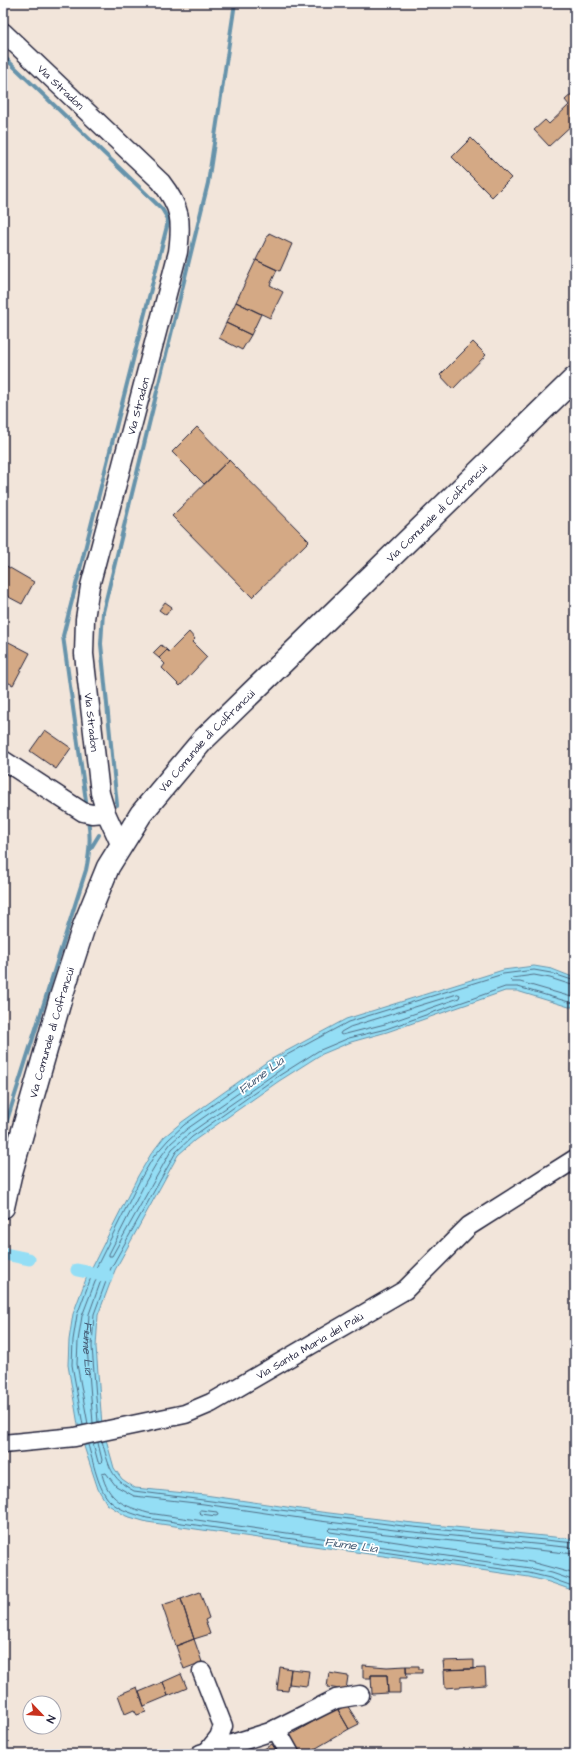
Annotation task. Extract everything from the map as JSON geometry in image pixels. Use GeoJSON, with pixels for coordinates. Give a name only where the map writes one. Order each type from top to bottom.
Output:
{"type":"FeatureCollection","features":[{"type":"Feature","properties":{"kind":"main road","name":"Via Comunale di Colfrancùi"},"geometry":{"type":"LineString","coordinates":[[3,1207],[10,1176],[61,997],[93,904],[108,867],[141,814],[203,740],[575,378]]}},
{"type":"Feature","properties":{"kind":"street","name":"Via Stradon"},"geometry":{"type":"LineString","coordinates":[[3,32],[156,177],[173,198],[179,215],[181,232],[178,252],[90,586],[85,619],[84,662],[100,793],[94,813],[121,846]]}},
{"type":"Feature","properties":{"kind":"street"},"geometry":{"type":"LineString","coordinates":[[3,760],[94,813]]}},
{"type":"Feature","properties":{"kind":"street","name":"Via Santa Maria del Palù"},"geometry":{"type":"LineString","coordinates":[[3,1444],[75,1437],[185,1414],[210,1403],[405,1290],[469,1226],[575,1158]]}},
{"type":"Feature","properties":{"kind":"street"},"geometry":{"type":"LineString","coordinates":[[202,1672],[223,1726],[219,1737],[203,1753]]}},
{"type":"Feature","properties":{"kind":"street"},"geometry":{"type":"LineString","coordinates":[[203,1753],[276,1729],[336,1699],[360,1695]]}},
{"type":"Feature","properties":{"kind":"street"},"geometry":{"type":"LineString","coordinates":[[276,1729],[290,1754]]}},
{"type":"Feature","properties":{"kind":"water","name":"Fiume Lia"},"geometry":{"type":"Polygon","coordinates":[[[534,966],[552,969],[575,978],[575,1007],[569,1007],[517,991],[505,991],[387,1032],[351,1042],[320,1055],[279,1081],[195,1140],[178,1155],[115,1270],[98,1315],[96,1347],[102,1425],[114,1468],[122,1479],[135,1488],[205,1495],[321,1512],[404,1522],[574,1539],[575,1591],[529,1577],[147,1522],[126,1516],[107,1504],[98,1489],[79,1431],[68,1365],[69,1340],[73,1314],[86,1279],[138,1176],[151,1154],[164,1137],[182,1122],[268,1061],[346,1019],[503,970],[534,966]]]}},
{"type":"Feature","properties":{"kind":"building"},"geometry":{"type":"Polygon","coordinates":[[[575,91],[575,122],[549,146],[534,130],[545,120],[549,124],[569,105],[565,100],[575,91]]]}},
{"type":"Feature","properties":{"kind":"building"},"geometry":{"type":"Polygon","coordinates":[[[471,138],[511,178],[492,197],[452,157],[471,138]]]}},
{"type":"Feature","properties":{"kind":"building"},"geometry":{"type":"Polygon","coordinates":[[[269,233],[292,244],[280,271],[256,260],[269,233]]]}},
{"type":"Feature","properties":{"kind":"building"},"geometry":{"type":"Polygon","coordinates":[[[256,260],[277,270],[270,285],[283,292],[270,318],[236,302],[256,260]]]}},
{"type":"Feature","properties":{"kind":"building"},"geometry":{"type":"Polygon","coordinates":[[[236,302],[261,314],[251,335],[226,323],[236,302]]]}},
{"type":"Feature","properties":{"kind":"building"},"geometry":{"type":"Polygon","coordinates":[[[226,323],[251,335],[242,350],[219,338],[226,323]]]}},
{"type":"Feature","properties":{"kind":"building"},"geometry":{"type":"Polygon","coordinates":[[[473,342],[486,355],[453,389],[440,375],[473,342]]]}},
{"type":"Feature","properties":{"kind":"building"},"geometry":{"type":"Polygon","coordinates":[[[197,427],[229,460],[204,484],[172,452],[197,427]]]}},
{"type":"Feature","properties":{"kind":"building"},"geometry":{"type":"Polygon","coordinates":[[[229,460],[309,541],[252,597],[172,516],[229,460]]]}},
{"type":"Feature","properties":{"kind":"building"},"geometry":{"type":"Polygon","coordinates":[[[3,564],[34,582],[22,604],[3,594],[3,564]]]}},
{"type":"Feature","properties":{"kind":"building"},"geometry":{"type":"Polygon","coordinates":[[[165,602],[172,607],[166,615],[159,610],[165,602]]]}},
{"type":"Feature","properties":{"kind":"building"},"geometry":{"type":"Polygon","coordinates":[[[189,632],[195,639],[192,642],[207,657],[180,686],[162,668],[165,664],[159,658],[167,650],[169,652],[189,632]]]}},
{"type":"Feature","properties":{"kind":"building"},"geometry":{"type":"Polygon","coordinates":[[[3,639],[30,653],[13,685],[3,680],[3,639]]]}},
{"type":"Feature","properties":{"kind":"building"},"geometry":{"type":"Polygon","coordinates":[[[161,645],[167,650],[159,658],[153,653],[161,645]]]}},
{"type":"Feature","properties":{"kind":"building"},"geometry":{"type":"Polygon","coordinates":[[[45,730],[71,748],[56,769],[30,751],[45,730]]]}},
{"type":"Feature","properties":{"kind":"building"},"geometry":{"type":"Polygon","coordinates":[[[200,1592],[209,1618],[205,1620],[210,1634],[194,1639],[181,1599],[200,1592]]]}},
{"type":"Feature","properties":{"kind":"building"},"geometry":{"type":"Polygon","coordinates":[[[181,1599],[194,1639],[176,1646],[162,1605],[181,1599]]]}},
{"type":"Feature","properties":{"kind":"building"},"geometry":{"type":"Polygon","coordinates":[[[194,1639],[202,1662],[184,1669],[176,1646],[194,1639]]]}},
{"type":"Feature","properties":{"kind":"building"},"geometry":{"type":"Polygon","coordinates":[[[474,1660],[474,1669],[444,1670],[443,1661],[474,1660]]]}},
{"type":"Feature","properties":{"kind":"building"},"geometry":{"type":"Polygon","coordinates":[[[363,1665],[387,1667],[406,1666],[407,1678],[400,1678],[400,1693],[388,1693],[387,1675],[371,1675],[371,1678],[363,1678],[363,1665]]]}},
{"type":"Feature","properties":{"kind":"building"},"geometry":{"type":"Polygon","coordinates":[[[406,1666],[419,1666],[419,1669],[422,1669],[422,1673],[406,1673],[406,1666]]]}},
{"type":"Feature","properties":{"kind":"building"},"geometry":{"type":"Polygon","coordinates":[[[280,1667],[291,1669],[288,1691],[277,1690],[280,1667]]]}},
{"type":"Feature","properties":{"kind":"building"},"geometry":{"type":"Polygon","coordinates":[[[485,1668],[486,1685],[445,1688],[444,1670],[485,1668]]]}},
{"type":"Feature","properties":{"kind":"building"},"geometry":{"type":"Polygon","coordinates":[[[291,1669],[309,1671],[307,1686],[289,1684],[291,1669]]]}},
{"type":"Feature","properties":{"kind":"building"},"geometry":{"type":"Polygon","coordinates":[[[329,1673],[348,1676],[346,1690],[327,1687],[329,1673]]]}},
{"type":"Feature","properties":{"kind":"building"},"geometry":{"type":"Polygon","coordinates":[[[181,1674],[187,1688],[168,1696],[163,1682],[181,1674]]]}},
{"type":"Feature","properties":{"kind":"building"},"geometry":{"type":"Polygon","coordinates":[[[371,1675],[387,1675],[388,1693],[372,1694],[371,1675]]]}},
{"type":"Feature","properties":{"kind":"building"},"geometry":{"type":"Polygon","coordinates":[[[163,1682],[168,1696],[144,1706],[139,1692],[163,1682]]]}},
{"type":"Feature","properties":{"kind":"building"},"geometry":{"type":"Polygon","coordinates":[[[137,1687],[146,1712],[137,1715],[134,1710],[125,1714],[118,1695],[137,1687]]]}},
{"type":"Feature","properties":{"kind":"building"},"geometry":{"type":"Polygon","coordinates":[[[347,1705],[359,1724],[349,1729],[338,1710],[347,1705]]]}},
{"type":"Feature","properties":{"kind":"building"},"geometry":{"type":"Polygon","coordinates":[[[337,1708],[349,1729],[306,1754],[299,1754],[288,1736],[337,1708]]]}},
{"type":"Feature","properties":{"kind":"building"},"geometry":{"type":"Polygon","coordinates":[[[272,1744],[278,1754],[256,1754],[272,1744]]]}},
{"type":"Feature","properties":{"kind":"building"},"geometry":{"type":"Polygon","coordinates":[[[316,1748],[322,1754],[306,1754],[316,1748]]]}},
{"type":"Feature","properties":{"kind":"waterway"},"geometry":{"type":"LineString","coordinates":[[117,805],[101,644],[103,612],[208,183],[235,3]]}},
{"type":"Feature","properties":{"kind":"waterway"},"geometry":{"type":"LineString","coordinates":[[3,56],[162,209],[168,219],[63,636],[87,808]]}},
{"type":"Feature","properties":{"kind":"waterway"},"geometry":{"type":"LineString","coordinates":[[3,1133],[86,870],[90,844],[88,819]]}},
{"type":"Feature","properties":{"kind":"waterway"},"geometry":{"type":"LineString","coordinates":[[91,848],[99,835]]}},
{"type":"Feature","properties":{"kind":"waterway"},"geometry":{"type":"LineString","coordinates":[[5,1254],[29,1259]]}},
{"type":"Feature","properties":{"kind":"waterway"},"geometry":{"type":"LineString","coordinates":[[77,1270],[107,1276]]}}]}
